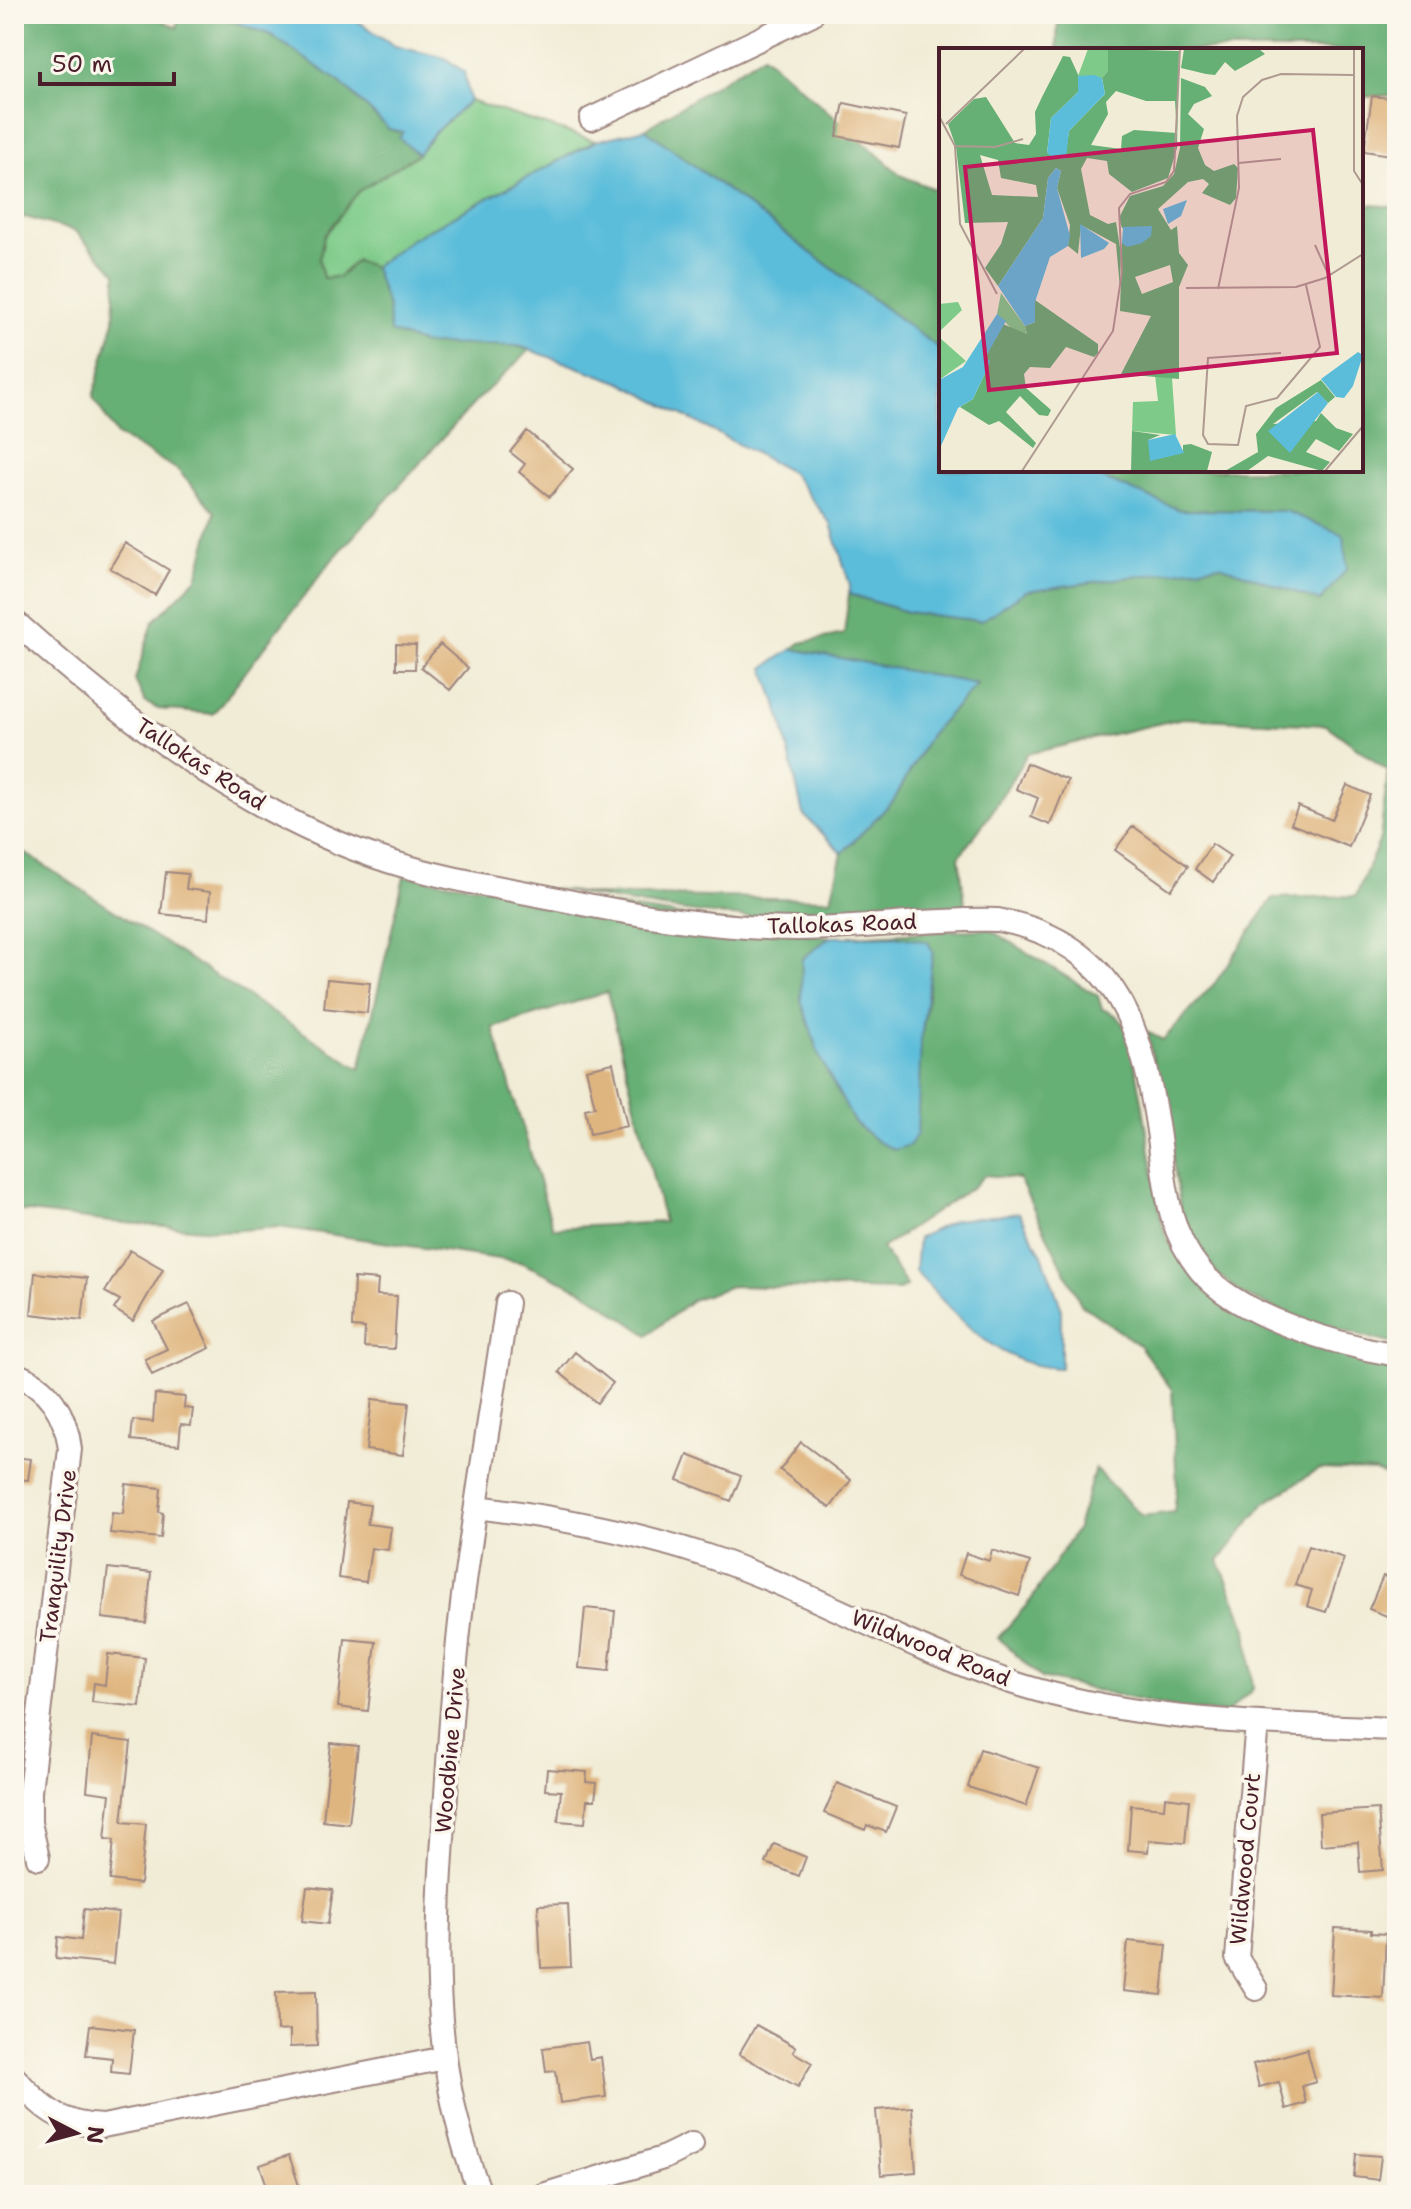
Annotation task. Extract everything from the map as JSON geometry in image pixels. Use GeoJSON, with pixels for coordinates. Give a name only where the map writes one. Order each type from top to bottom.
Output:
{"type":"FeatureCollection","features":[{"type":"Feature","properties":{"kind":"street"},"geometry":{"type":"LineString","coordinates":[[591,119],[812,14]]}},
{"type":"Feature","properties":{"kind":"street","name":"Tallokas Road"},"geometry":{"type":"LineString","coordinates":[[14,621],[161,742],[288,819],[385,860],[453,878],[652,916],[799,929],[998,920],[1020,924],[1055,937],[1096,968],[1116,991],[1131,1018],[1158,1128],[1172,1222],[1201,1272],[1226,1294],[1250,1309],[1298,1328],[1397,1355]]}},
{"type":"Feature","properties":{"kind":"street","name":"Woodbine Drive"},"geometry":{"type":"LineString","coordinates":[[481,2195],[454,2110],[445,2058],[438,1996],[437,1922],[463,1599],[507,1303]]}},
{"type":"Feature","properties":{"kind":"street","name":"Tranquility Drive"},"geometry":{"type":"LineString","coordinates":[[14,1374],[40,1387],[52,1399],[68,1430],[70,1449],[30,1791],[30,1823],[38,1858]]}},
{"type":"Feature","properties":{"kind":"street","name":"Wildwood Road"},"geometry":{"type":"LineString","coordinates":[[477,1507],[593,1526],[708,1556],[972,1669],[1035,1689],[1113,1708],[1174,1718],[1397,1729]]}},
{"type":"Feature","properties":{"kind":"street","name":"Wildwood Court"},"geometry":{"type":"LineString","coordinates":[[1256,1989],[1237,1958],[1257,1723]]}},
{"type":"Feature","properties":{"kind":"street"},"geometry":{"type":"LineString","coordinates":[[14,2077],[47,2110],[64,2120],[103,2126],[445,2058]]}},
{"type":"Feature","properties":{"kind":"street"},"geometry":{"type":"LineString","coordinates":[[543,2195],[663,2158],[692,2144]]}},
{"type":"Feature","properties":{"kind":"green space"},"geometry":{"type":"Polygon","coordinates":[[[14,14],[150,14],[177,28],[178,14],[214,14],[271,35],[341,83],[389,129],[403,133],[400,138],[418,154],[359,191],[324,236],[319,260],[323,278],[339,277],[355,261],[374,267],[388,308],[530,350],[478,399],[332,560],[213,714],[158,709],[145,702],[135,680],[153,622],[197,578],[215,512],[178,470],[117,435],[93,397],[114,320],[116,273],[75,231],[25,217],[14,222],[14,14]]]}},
{"type":"Feature","properties":{"kind":"green space"},"geometry":{"type":"Polygon","coordinates":[[[1058,14],[1397,14],[1397,95],[1363,97],[1363,48],[1057,48],[1058,14]]]}},
{"type":"Feature","properties":{"kind":"green space"},"geometry":{"type":"Polygon","coordinates":[[[763,55],[902,176],[939,191],[939,349],[645,129],[763,55]]]}},
{"type":"Feature","properties":{"kind":"green space"},"geometry":{"type":"Polygon","coordinates":[[[470,101],[596,141],[413,238],[374,267],[355,261],[339,277],[323,278],[319,260],[324,236],[359,191],[418,154],[434,133],[470,101]]]}},
{"type":"Feature","properties":{"kind":"green space"},"geometry":{"type":"Polygon","coordinates":[[[1363,207],[1397,207],[1397,599],[1393,632],[1397,639],[1397,1345],[1302,1320],[1240,1293],[1209,1266],[1182,1220],[1168,1126],[1147,1032],[1163,1040],[1215,983],[1273,898],[1356,896],[1380,839],[1388,771],[1326,725],[1183,718],[1027,754],[992,812],[959,857],[966,911],[838,919],[765,919],[674,909],[553,889],[597,895],[831,899],[842,853],[894,800],[931,733],[977,685],[792,649],[800,643],[844,634],[849,594],[907,612],[981,621],[1026,591],[1220,565],[1320,601],[1323,599],[1286,511],[1180,510],[1087,472],[1363,472],[1363,207]]]}},
{"type":"Feature","properties":{"kind":"green space"},"geometry":{"type":"Polygon","coordinates":[[[14,846],[360,1069],[404,876],[830,937],[921,1039],[929,987],[895,936],[849,936],[989,929],[1098,996],[1102,1009],[1118,1017],[1132,1052],[1164,1230],[1192,1276],[1397,1364],[1397,1479],[1374,1471],[1319,1469],[1265,1503],[1219,1561],[1247,1629],[1253,1689],[1227,1713],[1179,1709],[1041,1678],[998,1638],[1031,1600],[1077,1528],[1095,1469],[1142,1516],[1174,1512],[1177,1487],[1172,1390],[1139,1345],[1081,1304],[1019,1179],[985,1175],[974,1186],[882,1248],[907,1286],[899,1290],[731,1286],[692,1300],[648,1335],[584,1291],[520,1262],[279,1227],[229,1231],[111,1222],[14,1210],[14,846]],[[607,992],[493,1028],[553,1228],[664,1222],[607,992]]]}},
{"type":"Feature","properties":{"kind":"water"},"geometry":{"type":"Polygon","coordinates":[[[214,14],[347,14],[395,46],[445,58],[464,72],[470,101],[434,133],[418,154],[399,138],[403,132],[389,129],[341,83],[271,35],[214,14]]]}},
{"type":"Feature","properties":{"kind":"water"},"geometry":{"type":"Polygon","coordinates":[[[645,129],[939,349],[939,472],[1087,472],[1180,510],[1286,511],[1344,535],[1347,569],[1320,601],[1220,565],[1026,591],[981,621],[907,612],[849,594],[850,585],[831,524],[791,472],[622,383],[519,346],[424,344],[390,332],[388,308],[374,267],[413,238],[596,141],[645,129]]]}},
{"type":"Feature","properties":{"kind":"water"},"geometry":{"type":"Polygon","coordinates":[[[792,649],[977,684],[931,733],[894,800],[842,853],[803,814],[781,718],[764,668],[792,649]]]}},
{"type":"Feature","properties":{"kind":"water"},"geometry":{"type":"Polygon","coordinates":[[[895,936],[928,942],[933,952],[921,1039],[917,1134],[910,1145],[894,1150],[854,1122],[820,1058],[801,1000],[802,959],[830,937],[895,936]]]}},
{"type":"Feature","properties":{"kind":"water"},"geometry":{"type":"Polygon","coordinates":[[[1019,1213],[1042,1255],[1061,1307],[1061,1368],[1038,1366],[997,1349],[962,1321],[915,1271],[918,1238],[955,1220],[1019,1213]]]}},
{"type":"Feature","properties":{"kind":"building"},"geometry":{"type":"Polygon","coordinates":[[[1372,96],[1397,99],[1397,156],[1364,151],[1372,96]]]}},
{"type":"Feature","properties":{"kind":"building"},"geometry":{"type":"Polygon","coordinates":[[[844,103],[906,116],[899,148],[837,136],[844,103]]]}},
{"type":"Feature","properties":{"kind":"building"},"geometry":{"type":"Polygon","coordinates":[[[527,431],[573,469],[550,497],[519,472],[525,464],[510,452],[527,431]]]}},
{"type":"Feature","properties":{"kind":"building"},"geometry":{"type":"Polygon","coordinates":[[[125,543],[169,570],[155,595],[110,568],[125,543]]]}},
{"type":"Feature","properties":{"kind":"building"},"geometry":{"type":"Polygon","coordinates":[[[396,644],[416,645],[415,669],[396,669],[396,644]]]}},
{"type":"Feature","properties":{"kind":"building"},"geometry":{"type":"Polygon","coordinates":[[[440,644],[468,668],[450,690],[421,667],[440,644]]]}},
{"type":"Feature","properties":{"kind":"building"},"geometry":{"type":"Polygon","coordinates":[[[1026,763],[1068,780],[1050,825],[1031,817],[1038,798],[1016,789],[1026,763]]]}},
{"type":"Feature","properties":{"kind":"building"},"geometry":{"type":"Polygon","coordinates":[[[1347,785],[1370,795],[1349,847],[1291,824],[1298,806],[1332,820],[1347,785]]]}},
{"type":"Feature","properties":{"kind":"building"},"geometry":{"type":"Polygon","coordinates":[[[1133,826],[1188,866],[1171,890],[1115,850],[1133,826]]]}},
{"type":"Feature","properties":{"kind":"building"},"geometry":{"type":"Polygon","coordinates":[[[1212,844],[1230,856],[1213,882],[1195,869],[1212,844]]]}},
{"type":"Feature","properties":{"kind":"building"},"geometry":{"type":"Polygon","coordinates":[[[166,872],[188,874],[186,889],[210,892],[208,919],[161,914],[166,872]]]}},
{"type":"Feature","properties":{"kind":"building"},"geometry":{"type":"Polygon","coordinates":[[[327,979],[370,983],[367,1013],[324,1008],[327,979]]]}},
{"type":"Feature","properties":{"kind":"building"},"geometry":{"type":"Polygon","coordinates":[[[613,1063],[627,1126],[590,1134],[585,1109],[595,1107],[586,1069],[613,1063]]]}},
{"type":"Feature","properties":{"kind":"building"},"geometry":{"type":"Polygon","coordinates":[[[130,1250],[163,1269],[133,1321],[114,1309],[120,1300],[105,1292],[130,1250]]]}},
{"type":"Feature","properties":{"kind":"building"},"geometry":{"type":"Polygon","coordinates":[[[35,1273],[87,1278],[82,1320],[31,1314],[35,1273]]]}},
{"type":"Feature","properties":{"kind":"building"},"geometry":{"type":"Polygon","coordinates":[[[354,1278],[378,1280],[377,1295],[397,1296],[394,1349],[364,1347],[365,1328],[352,1327],[354,1278]]]}},
{"type":"Feature","properties":{"kind":"building"},"geometry":{"type":"Polygon","coordinates":[[[189,1304],[210,1348],[152,1375],[145,1359],[167,1349],[153,1321],[189,1304]]]}},
{"type":"Feature","properties":{"kind":"building"},"geometry":{"type":"Polygon","coordinates":[[[575,1352],[613,1383],[597,1403],[559,1372],[575,1352]]]}},
{"type":"Feature","properties":{"kind":"building"},"geometry":{"type":"Polygon","coordinates":[[[155,1394],[185,1397],[184,1408],[193,1409],[191,1425],[181,1424],[179,1445],[131,1440],[133,1420],[153,1422],[155,1394]]]}},
{"type":"Feature","properties":{"kind":"building"},"geometry":{"type":"Polygon","coordinates":[[[372,1399],[409,1403],[403,1455],[366,1450],[372,1399]]]}},
{"type":"Feature","properties":{"kind":"building"},"geometry":{"type":"Polygon","coordinates":[[[801,1442],[851,1480],[830,1508],[780,1470],[801,1442]]]}},
{"type":"Feature","properties":{"kind":"building"},"geometry":{"type":"Polygon","coordinates":[[[688,1455],[741,1476],[731,1501],[678,1480],[688,1455]]]}},
{"type":"Feature","properties":{"kind":"building"},"geometry":{"type":"Polygon","coordinates":[[[14,1457],[31,1459],[28,1480],[14,1479],[14,1457]]]}},
{"type":"Feature","properties":{"kind":"building"},"geometry":{"type":"Polygon","coordinates":[[[126,1484],[161,1488],[161,1538],[110,1533],[112,1513],[123,1514],[126,1484]]]}},
{"type":"Feature","properties":{"kind":"building"},"geometry":{"type":"Polygon","coordinates":[[[347,1502],[370,1505],[367,1524],[391,1527],[388,1550],[371,1548],[366,1582],[338,1578],[347,1502]]]}},
{"type":"Feature","properties":{"kind":"building"},"geometry":{"type":"Polygon","coordinates":[[[1308,1546],[1344,1558],[1326,1612],[1307,1606],[1312,1590],[1295,1585],[1308,1546]]]}},
{"type":"Feature","properties":{"kind":"building"},"geometry":{"type":"Polygon","coordinates":[[[992,1550],[1030,1562],[1019,1596],[959,1575],[966,1553],[989,1561],[992,1550]]]}},
{"type":"Feature","properties":{"kind":"building"},"geometry":{"type":"Polygon","coordinates":[[[108,1568],[151,1573],[146,1623],[102,1618],[108,1568]]]}},
{"type":"Feature","properties":{"kind":"building"},"geometry":{"type":"Polygon","coordinates":[[[1383,1576],[1397,1582],[1397,1620],[1369,1609],[1383,1576]]]}},
{"type":"Feature","properties":{"kind":"building"},"geometry":{"type":"Polygon","coordinates":[[[585,1608],[615,1611],[609,1671],[579,1668],[585,1608]]]}},
{"type":"Feature","properties":{"kind":"building"},"geometry":{"type":"Polygon","coordinates":[[[345,1639],[376,1642],[368,1711],[338,1707],[345,1639]]]}},
{"type":"Feature","properties":{"kind":"building"},"geometry":{"type":"Polygon","coordinates":[[[108,1654],[145,1658],[140,1707],[92,1702],[94,1683],[105,1685],[108,1654]]]}},
{"type":"Feature","properties":{"kind":"building"},"geometry":{"type":"Polygon","coordinates":[[[92,1737],[131,1742],[122,1822],[146,1824],[140,1884],[110,1880],[114,1840],[105,1839],[110,1794],[87,1791],[92,1737]]]}},
{"type":"Feature","properties":{"kind":"building"},"geometry":{"type":"Polygon","coordinates":[[[331,1743],[358,1746],[349,1824],[323,1821],[331,1743]]]}},
{"type":"Feature","properties":{"kind":"building"},"geometry":{"type":"Polygon","coordinates":[[[980,1749],[1039,1768],[1026,1806],[968,1787],[980,1749]]]}},
{"type":"Feature","properties":{"kind":"building"},"geometry":{"type":"Polygon","coordinates":[[[547,1769],[587,1772],[586,1782],[597,1783],[595,1800],[587,1800],[585,1823],[558,1821],[561,1791],[545,1790],[547,1769]]]}},
{"type":"Feature","properties":{"kind":"building"},"geometry":{"type":"Polygon","coordinates":[[[837,1783],[896,1807],[886,1832],[867,1825],[865,1830],[824,1813],[837,1783]]]}},
{"type":"Feature","properties":{"kind":"building"},"geometry":{"type":"Polygon","coordinates":[[[1165,1797],[1189,1800],[1185,1843],[1149,1840],[1148,1852],[1128,1850],[1131,1805],[1164,1808],[1165,1797]]]}},
{"type":"Feature","properties":{"kind":"building"},"geometry":{"type":"Polygon","coordinates":[[[1378,1809],[1383,1870],[1360,1872],[1358,1842],[1321,1845],[1319,1813],[1378,1809]]]}},
{"type":"Feature","properties":{"kind":"building"},"geometry":{"type":"Polygon","coordinates":[[[774,1844],[806,1857],[799,1876],[766,1863],[774,1844]]]}},
{"type":"Feature","properties":{"kind":"building"},"geometry":{"type":"Polygon","coordinates":[[[307,1887],[333,1890],[328,1924],[302,1921],[307,1887]]]}},
{"type":"Feature","properties":{"kind":"building"},"geometry":{"type":"Polygon","coordinates":[[[568,1904],[571,1967],[541,1968],[538,1905],[568,1904]]]}},
{"type":"Feature","properties":{"kind":"building"},"geometry":{"type":"Polygon","coordinates":[[[84,1909],[118,1913],[113,1964],[56,1958],[58,1937],[81,1940],[84,1909]]]}},
{"type":"Feature","properties":{"kind":"building"},"geometry":{"type":"Polygon","coordinates":[[[1335,1928],[1386,1934],[1383,1998],[1331,1995],[1335,1928]]]}},
{"type":"Feature","properties":{"kind":"building"},"geometry":{"type":"Polygon","coordinates":[[[1128,1941],[1167,1945],[1162,1995],[1123,1991],[1128,1941]]]}},
{"type":"Feature","properties":{"kind":"building"},"geometry":{"type":"Polygon","coordinates":[[[316,1991],[317,2046],[290,2047],[290,2030],[277,2031],[276,1992],[316,1991]]]}},
{"type":"Feature","properties":{"kind":"building"},"geometry":{"type":"Polygon","coordinates":[[[90,2025],[134,2030],[129,2074],[111,2072],[112,2058],[86,2055],[90,2025]]]}},
{"type":"Feature","properties":{"kind":"building"},"geometry":{"type":"Polygon","coordinates":[[[756,2025],[796,2047],[793,2052],[812,2063],[798,2087],[739,2054],[756,2025]]]}},
{"type":"Feature","properties":{"kind":"building"},"geometry":{"type":"Polygon","coordinates":[[[587,2042],[590,2059],[601,2057],[606,2097],[560,2103],[556,2071],[546,2072],[543,2048],[587,2042]]]}},
{"type":"Feature","properties":{"kind":"building"},"geometry":{"type":"Polygon","coordinates":[[[1307,2049],[1316,2082],[1302,2086],[1306,2103],[1286,2109],[1279,2082],[1259,2087],[1253,2064],[1307,2049]]]}},
{"type":"Feature","properties":{"kind":"building"},"geometry":{"type":"Polygon","coordinates":[[[912,2107],[916,2172],[881,2175],[876,2110],[912,2107]]]}},
{"type":"Feature","properties":{"kind":"building"},"geometry":{"type":"Polygon","coordinates":[[[1356,2154],[1381,2156],[1378,2180],[1354,2177],[1356,2154]]]}},
{"type":"Feature","properties":{"kind":"building"},"geometry":{"type":"Polygon","coordinates":[[[289,2155],[302,2195],[270,2195],[260,2165],[289,2155]]]}}]}
